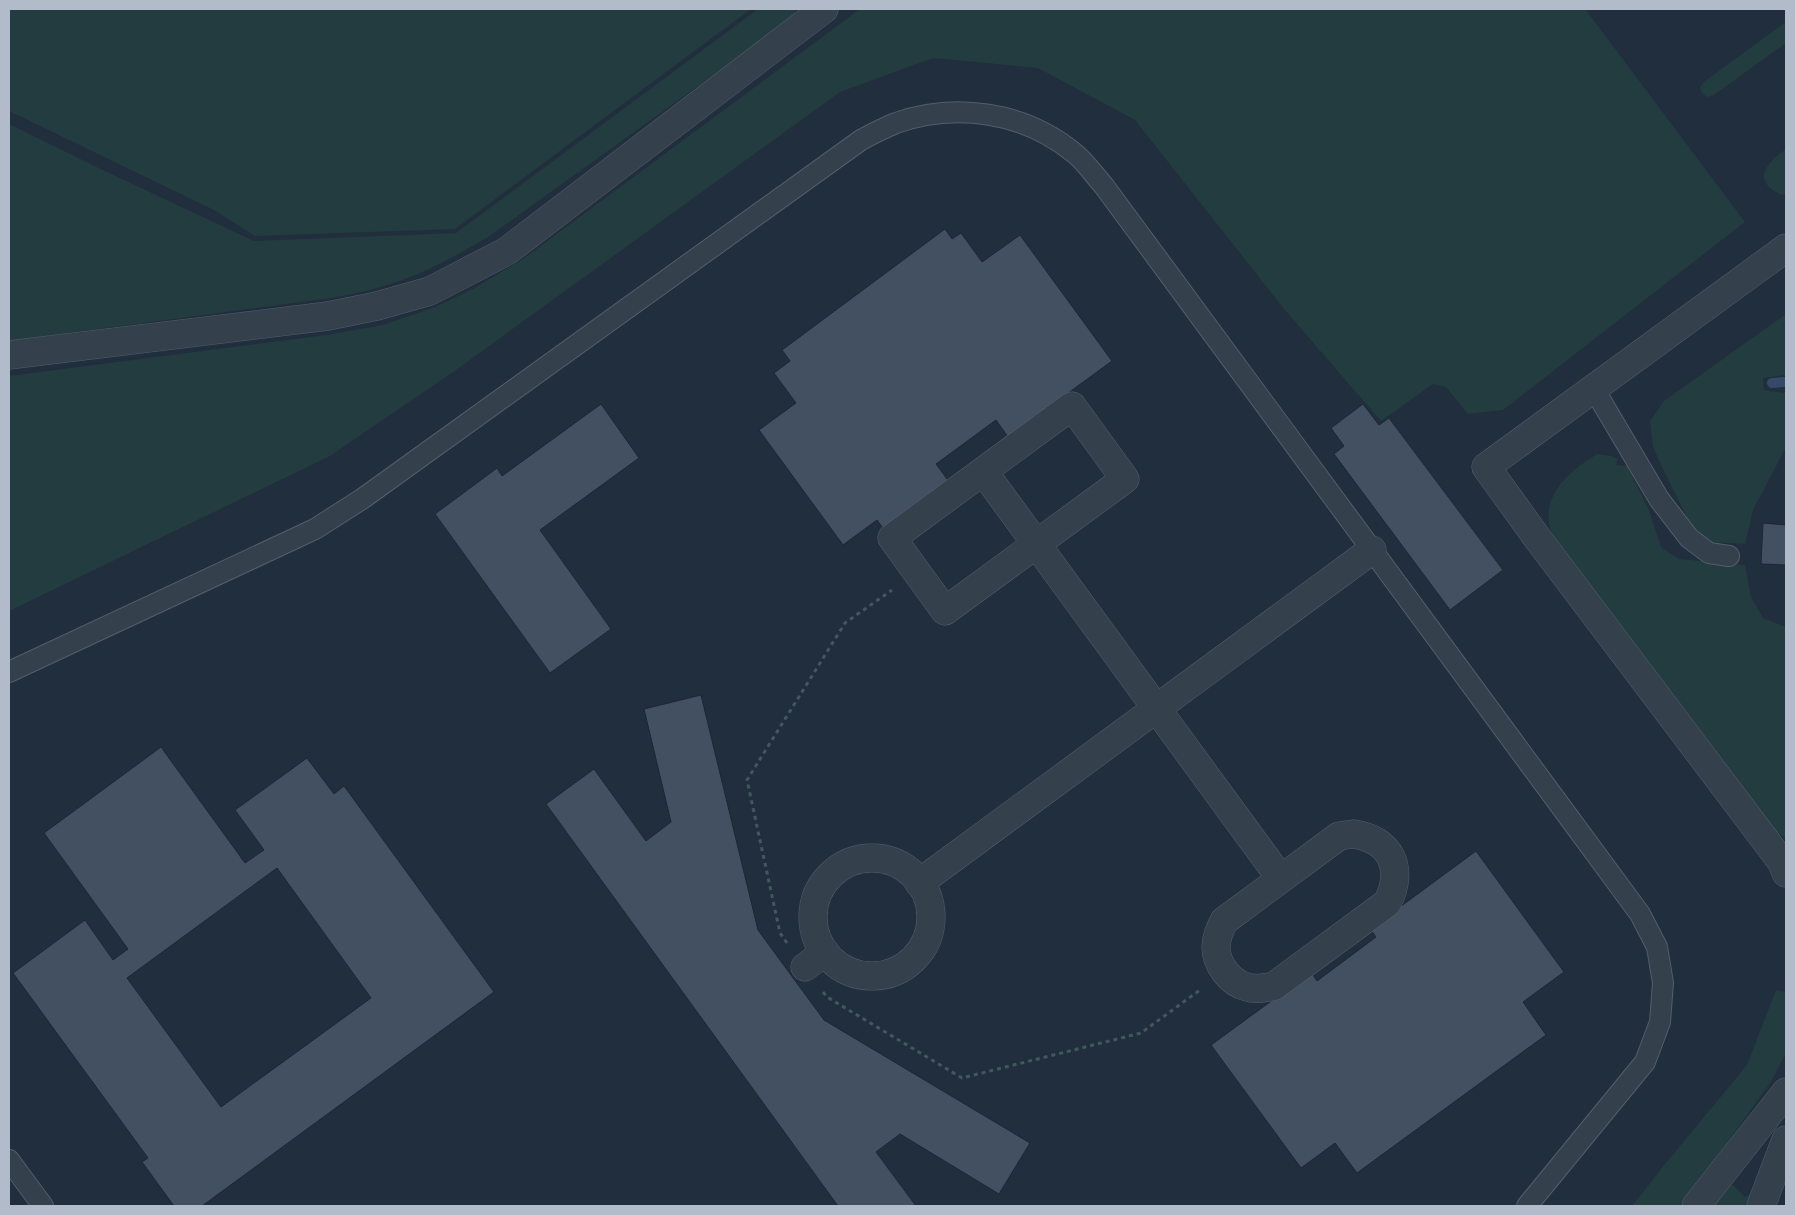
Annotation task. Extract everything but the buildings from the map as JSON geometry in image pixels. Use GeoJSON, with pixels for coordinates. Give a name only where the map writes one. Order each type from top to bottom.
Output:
{"type":"FeatureCollection","features":[{"type":"Feature","properties":{"kind":"street"},"geometry":{"type":"LineString","coordinates":[[9,355],[328,316],[377,306],[430,291],[507,251],[824,9]]}},
{"type":"Feature","properties":{"kind":"street"},"geometry":{"type":"LineString","coordinates":[[1784,866],[1554,562],[1486,467],[1786,248]]}},
{"type":"Feature","properties":{"kind":"street"},"geometry":{"type":"LineString","coordinates":[[1072,406],[1125,479],[1036,544],[945,610],[892,538],[1072,406]]}},
{"type":"Feature","properties":{"kind":"street"},"geometry":{"type":"LineString","coordinates":[[983,471],[1281,879]]}},
{"type":"Feature","properties":{"kind":"street"},"geometry":{"type":"LineString","coordinates":[[919,882],[1372,550]]}},
{"type":"Feature","properties":{"kind":"street"},"geometry":{"type":"LineString","coordinates":[[1352,834],[1366,836],[1378,842],[1388,852],[1394,864],[1396,877],[1393,891],[1386,903],[1274,986],[1260,989],[1246,987],[1234,982],[1225,972],[1218,960],[1216,947],[1218,933],[1224,921],[1339,836],[1352,834]]}},
{"type":"Feature","properties":{"kind":"street"},"geometry":{"type":"LineString","coordinates":[[881,858],[899,864],[915,876],[919,882],[926,892],[931,911],[930,930],[922,948],[910,963],[892,973],[874,976],[855,973],[838,965],[815,959],[816,933],[813,914],[817,895],[828,878],[843,866],[861,859],[881,858]]}},
{"type":"Feature","properties":{"kind":"street"},"geometry":{"type":"LineString","coordinates":[[1696,1206],[1786,1092]]}},
{"type":"Feature","properties":{"kind":"street"},"geometry":{"type":"LineString","coordinates":[[1761,1206],[1786,1140]]}},
{"type":"Feature","properties":{"kind":"lane"},"geometry":{"type":"LineString","coordinates":[[9,672],[316,530],[362,499],[861,140],[896,123],[941,112],[991,114],[1036,128],[1074,152],[1104,186],[1640,914],[1657,947],[1663,983],[1660,1022],[1645,1062],[1527,1206]]}},
{"type":"Feature","properties":{"kind":"lane"},"geometry":{"type":"LineString","coordinates":[[1594,389],[1659,499],[1689,538],[1709,553],[1729,556]]}},
{"type":"Feature","properties":{"kind":"lane"},"geometry":{"type":"LineString","coordinates":[[9,1160],[43,1206]]}},
{"type":"Feature","properties":{"kind":"path"},"geometry":{"type":"LineString","coordinates":[[780,933],[747,780],[845,623],[917,572]]}},
{"type":"Feature","properties":{"kind":"path"},"geometry":{"type":"LineString","coordinates":[[827,997],[962,1078],[1141,1034],[1225,972]]}},
{"type":"Feature","properties":{"kind":"green space"},"geometry":{"type":"Polygon","coordinates":[[[9,9],[751,9],[455,229],[255,236],[214,210],[9,111],[9,9]]]}},
{"type":"Feature","properties":{"kind":"green space"},"geometry":{"type":"Polygon","coordinates":[[[758,9],[797,9],[790,20],[488,237],[449,259],[409,278],[374,289],[331,298],[9,341],[9,124],[254,241],[456,233],[758,9]]]}},
{"type":"Feature","properties":{"kind":"green space"},"geometry":{"type":"Polygon","coordinates":[[[860,9],[1585,9],[1745,222],[1503,410],[1468,414],[1446,387],[1433,384],[1381,421],[1284,309],[1135,120],[1038,68],[933,58],[840,92],[456,370],[330,456],[9,611],[9,376],[326,335],[383,325],[435,307],[473,289],[523,259],[860,9]]]}},
{"type":"Feature","properties":{"kind":"green space"},"geometry":{"type":"Polygon","coordinates":[[[1786,22],[1786,43],[1714,95],[1707,97],[1702,93],[1700,87],[1705,81],[1786,22]]]}},
{"type":"Feature","properties":{"kind":"green space"},"geometry":{"type":"Polygon","coordinates":[[[1786,149],[1786,193],[1782,195],[1766,184],[1764,172],[1772,160],[1786,149]]]}},
{"type":"Feature","properties":{"kind":"green space"},"geometry":{"type":"Polygon","coordinates":[[[1786,314],[1786,375],[1763,378],[1764,390],[1786,393],[1786,447],[1753,510],[1745,544],[1709,542],[1689,522],[1663,469],[1653,447],[1650,421],[1664,401],[1786,314]]]}},
{"type":"Feature","properties":{"kind":"green space"},"geometry":{"type":"Polygon","coordinates":[[[1597,454],[1611,456],[1618,459],[1616,465],[1627,466],[1649,510],[1661,547],[1679,559],[1745,565],[1751,597],[1763,618],[1786,627],[1786,838],[1771,831],[1556,542],[1549,524],[1551,501],[1562,482],[1597,454]]]}},
{"type":"Feature","properties":{"kind":"green space"},"geometry":{"type":"Polygon","coordinates":[[[1776,990],[1786,992],[1786,1053],[1771,1082],[1680,1206],[1632,1206],[1747,1065],[1776,990]]]}},
{"type":"Feature","properties":{"kind":"green space"},"geometry":{"type":"Polygon","coordinates":[[[1733,1185],[1745,1197],[1750,1194],[1746,1206],[1709,1206],[1725,1187],[1733,1185]]]}},
{"type":"Feature","properties":{"kind":"waterway"},"geometry":{"type":"LineString","coordinates":[[1772,383],[1786,382]]}}]}
